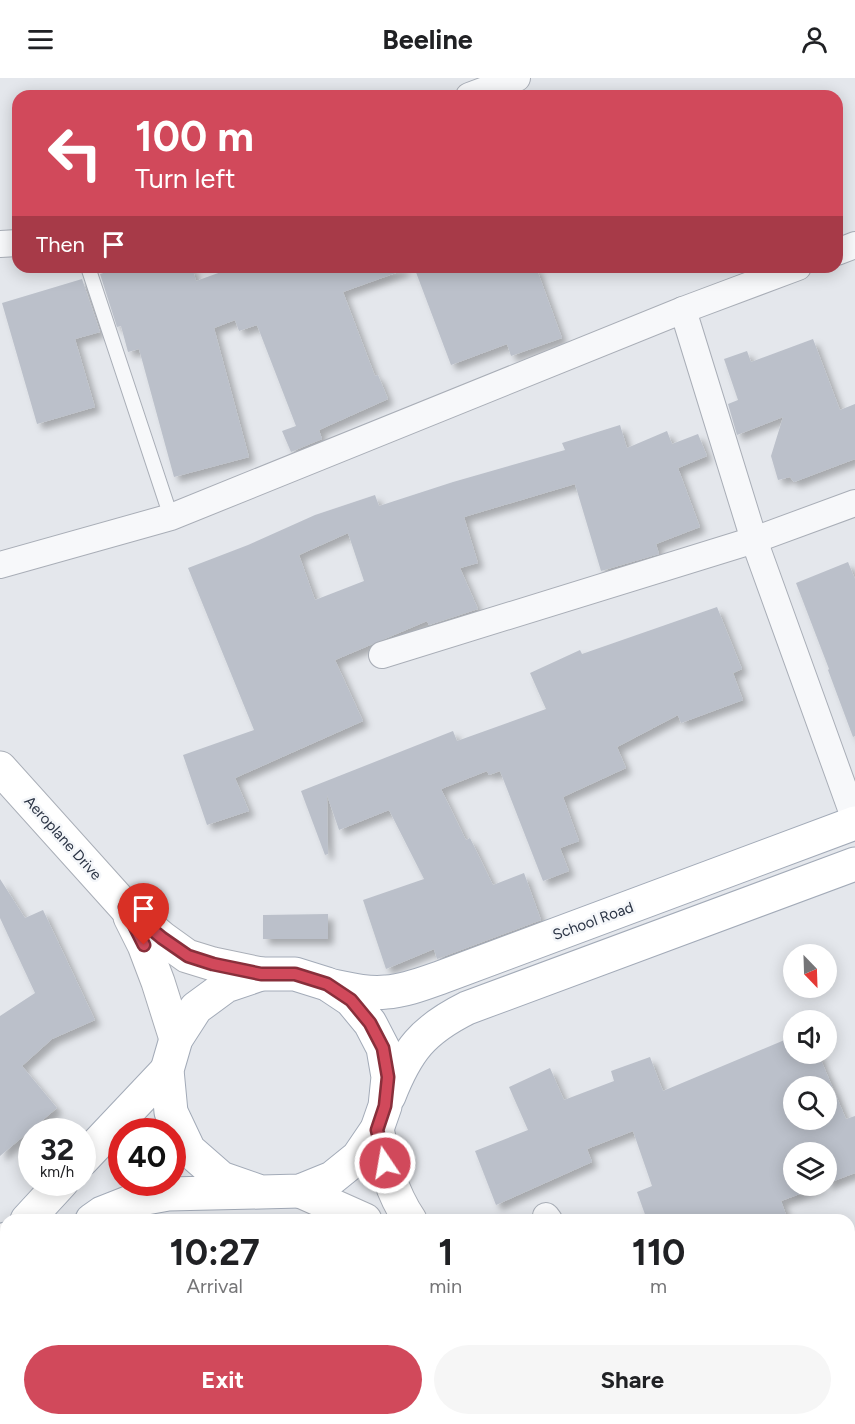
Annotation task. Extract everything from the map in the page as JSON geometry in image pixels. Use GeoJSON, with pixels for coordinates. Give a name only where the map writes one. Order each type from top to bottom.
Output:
{"type":"FeatureCollection","features":[{"type":"Feature","properties":{"kind":"main road","name":"Aeroplane Drive"},"geometry":{"type":"LineString","coordinates":[[0,768],[125,907]]}},
{"type":"Feature","properties":{"kind":"main road","name":"School Road"},"geometry":{"type":"LineString","coordinates":[[327,984],[360,991],[387,992],[414,986],[855,822]]}},
{"type":"Feature","properties":{"kind":"main road"},"geometry":{"type":"LineString","coordinates":[[101,1214],[135,1200],[168,1194],[300,1191],[332,1179],[358,1157],[381,1118],[399,1071],[411,1052],[426,1034],[447,1018],[467,1008],[854,868]]}},
{"type":"Feature","properties":{"kind":"main road"},"geometry":{"type":"LineString","coordinates":[[125,907],[188,956],[261,974],[295,974],[327,984],[351,1000],[370,1023],[383,1048],[388,1077],[381,1118],[385,1163],[392,1189],[407,1214]]}},
{"type":"Feature","properties":{"kind":"main road"},"geometry":{"type":"LineString","coordinates":[[125,907],[158,982],[172,1055],[171,1112],[189,1150],[221,1178],[261,1192]]}},
{"type":"Feature","properties":{"kind":"main road"},"geometry":{"type":"LineString","coordinates":[[96,1144],[172,1055],[196,1008],[226,986],[261,974]]}},
{"type":"Feature","properties":{"kind":"main road"},"geometry":{"type":"LineString","coordinates":[[300,1191],[352,1214]]}},
{"type":"Feature","properties":{"kind":"main road"},"geometry":{"type":"LineString","coordinates":[[33,1214],[49,1196]]}},
{"type":"Feature","properties":{"kind":"street"},"geometry":{"type":"LineString","coordinates":[[485,90],[517,78]]}},
{"type":"Feature","properties":{"kind":"street"},"geometry":{"type":"LineString","coordinates":[[0,565],[171,517],[683,310],[782,273]]}},
{"type":"Feature","properties":{"kind":"street"},"geometry":{"type":"LineString","coordinates":[[683,310],[754,540],[855,822]]}},
{"type":"Feature","properties":{"kind":"street"},"geometry":{"type":"LineString","coordinates":[[382,655],[754,540],[855,503]]}},
{"type":"Feature","properties":{"kind":"lane"},"geometry":{"type":"LineString","coordinates":[[90,273],[171,517]]}},
{"type":"Feature","properties":{"kind":"building"},"geometry":{"type":"Polygon","coordinates":[[[194,273],[196,281],[218,273],[396,273],[343,292],[375,376],[378,375],[388,399],[319,430],[322,439],[291,452],[282,431],[296,426],[257,325],[239,331],[235,320],[214,328],[249,457],[174,477],[139,349],[128,352],[121,326],[117,327],[100,274],[194,273]]]}},
{"type":"Feature","properties":{"kind":"building"},"geometry":{"type":"Polygon","coordinates":[[[416,273],[538,273],[562,338],[511,356],[507,344],[451,365],[416,273]]]}},
{"type":"Feature","properties":{"kind":"building"},"geometry":{"type":"Polygon","coordinates":[[[82,279],[100,332],[75,339],[95,407],[37,424],[2,303],[82,279]]]}},
{"type":"Feature","properties":{"kind":"building"},"geometry":{"type":"Polygon","coordinates":[[[813,339],[840,410],[855,404],[855,459],[794,482],[790,477],[778,480],[771,456],[783,417],[737,435],[728,404],[738,400],[724,359],[747,351],[751,362],[813,339]]]}},
{"type":"Feature","properties":{"kind":"building"},"geometry":{"type":"Polygon","coordinates":[[[620,425],[627,448],[667,431],[672,444],[698,434],[707,456],[678,468],[700,527],[656,544],[659,554],[601,571],[575,484],[464,517],[478,563],[460,568],[478,609],[429,625],[427,621],[335,660],[363,721],[235,778],[249,811],[207,825],[183,755],[254,730],[188,568],[248,545],[315,515],[375,495],[379,506],[565,450],[562,443],[620,425]],[[348,533],[299,555],[315,600],[364,581],[348,533]]]}},
{"type":"Feature","properties":{"kind":"building"},"geometry":{"type":"Polygon","coordinates":[[[848,562],[855,579],[855,736],[853,737],[796,583],[848,562]]]}},
{"type":"Feature","properties":{"kind":"building"},"geometry":{"type":"Polygon","coordinates":[[[717,607],[742,669],[733,673],[743,700],[681,723],[678,715],[617,747],[626,768],[563,797],[579,841],[560,848],[569,871],[543,881],[500,771],[489,775],[487,771],[441,789],[466,840],[470,838],[493,885],[524,873],[541,920],[437,959],[434,949],[386,969],[363,900],[424,879],[389,810],[339,830],[327,795],[328,854],[325,855],[301,791],[453,731],[457,741],[546,709],[530,673],[580,650],[582,654],[717,607]]]}},
{"type":"Feature","properties":{"kind":"building"},"geometry":{"type":"Polygon","coordinates":[[[0,879],[25,918],[43,910],[95,1020],[52,1039],[22,1066],[57,1108],[45,1118],[18,1118],[18,1141],[0,1156],[0,1016],[35,993],[0,918],[0,879]]]}},
{"type":"Feature","properties":{"kind":"building"},"geometry":{"type":"Polygon","coordinates":[[[328,914],[328,939],[263,939],[263,915],[328,914]]]}},
{"type":"Feature","properties":{"kind":"building"},"geometry":{"type":"Polygon","coordinates":[[[783,1041],[783,1064],[823,1064],[828,1076],[783,1076],[783,1130],[837,1130],[837,1098],[846,1119],[855,1116],[855,1173],[837,1180],[837,1142],[783,1142],[783,1196],[794,1196],[781,1201],[786,1214],[645,1214],[637,1192],[652,1186],[633,1131],[587,1149],[592,1162],[496,1205],[475,1151],[528,1130],[509,1087],[550,1068],[564,1100],[614,1081],[611,1071],[650,1057],[663,1091],[783,1041]]]}},
{"type":"Feature","properties":{"kind":"route"},"geometry":{"type":"LineString","coordinates":[[144,945],[125,907],[188,956],[261,974],[295,974],[327,984],[351,1000],[370,1023],[383,1048],[388,1077],[385,1106],[377,1130],[385,1163]]}}]}
